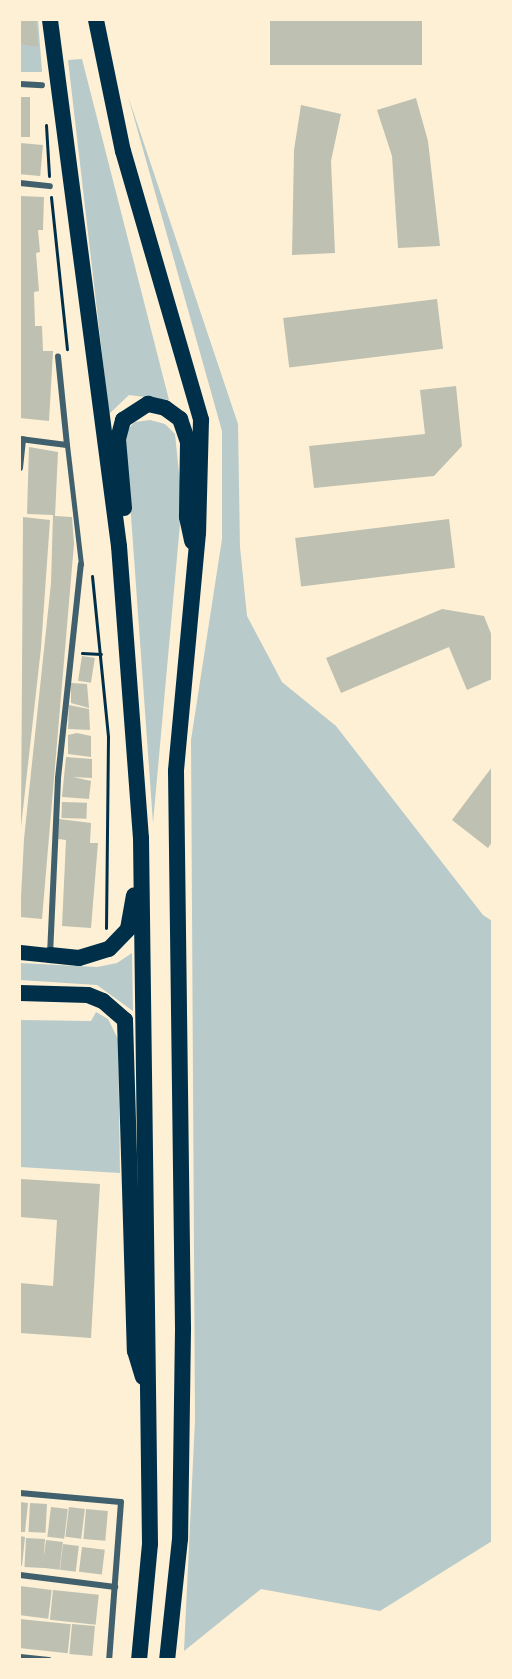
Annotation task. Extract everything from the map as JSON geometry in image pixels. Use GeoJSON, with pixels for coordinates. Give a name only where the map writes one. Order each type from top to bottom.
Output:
{"type":"FeatureCollection","features":[{"type":"Feature","properties":{"kind":"highway"},"geometry":{"type":"LineString","coordinates":[[50,20],[118,546],[141,838],[150,1545],[139,1659]]}},
{"type":"Feature","properties":{"kind":"highway"},"geometry":{"type":"LineString","coordinates":[[96,20],[123,151],[201,420],[202,470],[196,557],[176,771],[183,1329],[180,1539],[167,1659]]}},
{"type":"Feature","properties":{"kind":"highway"},"geometry":{"type":"LineString","coordinates":[[118,546],[125,507],[118,439],[123,420],[148,404],[165,408],[180,419],[188,442],[187,517],[196,557]]}},
{"type":"Feature","properties":{"kind":"highway"},"geometry":{"type":"LineString","coordinates":[[50,955],[91,956],[119,941],[128,929],[134,903],[141,838]]}},
{"type":"Feature","properties":{"kind":"highway"},"geometry":{"type":"LineString","coordinates":[[20,993],[88,995],[104,1001],[125,1020],[135,1351],[148,1392]]}},
{"type":"Feature","properties":{"kind":"main road"},"geometry":{"type":"LineString","coordinates":[[20,952],[50,955]]}},
{"type":"Feature","properties":{"kind":"street"},"geometry":{"type":"LineString","coordinates":[[20,84],[42,85]]}},
{"type":"Feature","properties":{"kind":"street"},"geometry":{"type":"LineString","coordinates":[[20,183],[50,186]]}},
{"type":"Feature","properties":{"kind":"street"},"geometry":{"type":"LineString","coordinates":[[50,955],[58,778],[81,564],[58,356]]}},
{"type":"Feature","properties":{"kind":"street"},"geometry":{"type":"LineString","coordinates":[[20,468],[21,439],[67,445]]}},
{"type":"Feature","properties":{"kind":"street"},"geometry":{"type":"LineString","coordinates":[[20,1493],[121,1502],[109,1659]]}},
{"type":"Feature","properties":{"kind":"street"},"geometry":{"type":"LineString","coordinates":[[20,1575],[115,1587]]}},
{"type":"Feature","properties":{"kind":"street"},"geometry":{"type":"LineString","coordinates":[[20,1657],[49,1659]]}},
{"type":"Feature","properties":{"kind":"path"},"geometry":{"type":"LineString","coordinates":[[70,653],[101,654]]}},
{"type":"Feature","properties":{"kind":"path"},"geometry":{"type":"LineString","coordinates":[[105,928],[106,918]]}},
{"type":"Feature","properties":{"kind":"shaded area"},"geometry":{"type":"Polygon","coordinates":[[[20,20],[38,20],[42,72],[20,72],[20,20]]]}},
{"type":"Feature","properties":{"kind":"shaded area"},"geometry":{"type":"Polygon","coordinates":[[[82,59],[169,400],[129,395],[109,414],[68,60],[82,59]]]}},
{"type":"Feature","properties":{"kind":"shaded area"},"geometry":{"type":"Polygon","coordinates":[[[128,96],[238,424],[240,547],[247,616],[282,682],[336,726],[483,915],[492,921],[492,1541],[380,1611],[261,1589],[184,1651],[195,1420],[191,740],[222,539],[222,431],[128,96]]]}},
{"type":"Feature","properties":{"kind":"shaded area"},"geometry":{"type":"Polygon","coordinates":[[[150,420],[165,424],[175,434],[182,502],[153,823],[125,432],[135,422],[150,420]]]}},
{"type":"Feature","properties":{"kind":"shaded area"},"geometry":{"type":"Polygon","coordinates":[[[132,953],[133,1011],[97,985],[20,980],[20,963],[97,967],[117,963],[132,953]]]}},
{"type":"Feature","properties":{"kind":"shaded area"},"geometry":{"type":"Polygon","coordinates":[[[96,1012],[108,1019],[118,1039],[120,1173],[20,1167],[20,1020],[91,1021],[96,1012]]]}},
{"type":"Feature","properties":{"kind":"building"},"geometry":{"type":"Polygon","coordinates":[[[21,20],[36,20],[38,47],[20,44],[21,20]]]}},
{"type":"Feature","properties":{"kind":"building"},"geometry":{"type":"Polygon","coordinates":[[[270,20],[422,20],[422,65],[270,65],[270,20]]]}},
{"type":"Feature","properties":{"kind":"building"},"geometry":{"type":"Polygon","coordinates":[[[20,97],[30,97],[30,137],[20,137],[20,97]]]}},
{"type":"Feature","properties":{"kind":"building"},"geometry":{"type":"Polygon","coordinates":[[[416,98],[428,141],[440,246],[398,248],[392,156],[377,110],[416,98]]]}},
{"type":"Feature","properties":{"kind":"building"},"geometry":{"type":"Polygon","coordinates":[[[301,105],[341,114],[331,161],[335,253],[292,255],[294,150],[301,105]]]}},
{"type":"Feature","properties":{"kind":"building"},"geometry":{"type":"Polygon","coordinates":[[[20,143],[43,145],[40,176],[20,174],[20,143]]]}},
{"type":"Feature","properties":{"kind":"building"},"geometry":{"type":"Polygon","coordinates":[[[20,196],[44,197],[43,230],[38,230],[40,252],[36,253],[39,291],[34,292],[35,326],[42,326],[43,351],[53,351],[49,421],[20,418],[20,196]]]}},
{"type":"Feature","properties":{"kind":"building"},"geometry":{"type":"Polygon","coordinates":[[[437,299],[443,349],[289,368],[283,318],[437,299]]]}},
{"type":"Feature","properties":{"kind":"building"},"geometry":{"type":"Polygon","coordinates":[[[456,386],[462,446],[434,476],[314,488],[309,446],[425,434],[420,390],[456,386]]]}},
{"type":"Feature","properties":{"kind":"building"},"geometry":{"type":"Polygon","coordinates":[[[29,447],[58,452],[55,516],[72,517],[74,544],[42,919],[20,917],[24,839],[51,583],[53,515],[27,514],[29,447]]]}},
{"type":"Feature","properties":{"kind":"building"},"geometry":{"type":"Polygon","coordinates":[[[23,517],[50,520],[41,648],[21,827],[23,517]]]}},
{"type":"Feature","properties":{"kind":"building"},"geometry":{"type":"Polygon","coordinates":[[[449,519],[455,568],[301,587],[295,538],[449,519]]]}},
{"type":"Feature","properties":{"kind":"building"},"geometry":{"type":"Polygon","coordinates":[[[442,609],[484,616],[492,636],[492,679],[467,690],[449,647],[341,693],[326,658],[442,609]]]}},
{"type":"Feature","properties":{"kind":"building"},"geometry":{"type":"Polygon","coordinates":[[[82,656],[95,658],[91,683],[78,681],[82,656]]]}},
{"type":"Feature","properties":{"kind":"building"},"geometry":{"type":"Polygon","coordinates":[[[71,683],[87,684],[89,708],[71,703],[71,683]]]}},
{"type":"Feature","properties":{"kind":"building"},"geometry":{"type":"Polygon","coordinates":[[[69,705],[89,709],[90,730],[68,729],[69,705]]]}},
{"type":"Feature","properties":{"kind":"building"},"geometry":{"type":"Polygon","coordinates":[[[77,733],[91,736],[91,757],[68,754],[68,735],[77,733]]]}},
{"type":"Feature","properties":{"kind":"building"},"geometry":{"type":"Polygon","coordinates":[[[66,757],[92,759],[92,778],[73,777],[91,781],[89,799],[62,797],[66,757]]]}},
{"type":"Feature","properties":{"kind":"building"},"geometry":{"type":"Polygon","coordinates":[[[492,767],[492,842],[488,848],[452,820],[492,767]]]}},
{"type":"Feature","properties":{"kind":"building"},"geometry":{"type":"Polygon","coordinates":[[[62,802],[87,803],[86,819],[61,818],[62,802]]]}},
{"type":"Feature","properties":{"kind":"building"},"geometry":{"type":"Polygon","coordinates":[[[59,819],[91,823],[90,843],[98,843],[91,928],[62,926],[66,840],[58,839],[59,819]]]}},
{"type":"Feature","properties":{"kind":"building"},"geometry":{"type":"Polygon","coordinates":[[[21,1179],[100,1184],[91,1338],[20,1333],[20,1283],[53,1286],[57,1220],[20,1217],[21,1179]]]}},
{"type":"Feature","properties":{"kind":"building"},"geometry":{"type":"Polygon","coordinates":[[[20,1502],[28,1503],[25,1532],[20,1532],[20,1502]]]}},
{"type":"Feature","properties":{"kind":"building"},"geometry":{"type":"Polygon","coordinates":[[[30,1503],[47,1504],[45,1533],[28,1532],[30,1503]]]}},
{"type":"Feature","properties":{"kind":"building"},"geometry":{"type":"Polygon","coordinates":[[[51,1507],[68,1509],[64,1539],[47,1537],[51,1507]]]}},
{"type":"Feature","properties":{"kind":"building"},"geometry":{"type":"Polygon","coordinates":[[[69,1507],[85,1509],[81,1539],[65,1537],[69,1507]]]}},
{"type":"Feature","properties":{"kind":"building"},"geometry":{"type":"Polygon","coordinates":[[[86,1509],[108,1511],[105,1541],[83,1539],[86,1509]]]}},
{"type":"Feature","properties":{"kind":"building"},"geometry":{"type":"Polygon","coordinates":[[[20,1536],[25,1537],[22,1566],[20,1565],[20,1536]]]}},
{"type":"Feature","properties":{"kind":"building"},"geometry":{"type":"Polygon","coordinates":[[[26,1538],[45,1539],[43,1568],[24,1567],[26,1538]]]}},
{"type":"Feature","properties":{"kind":"building"},"geometry":{"type":"Polygon","coordinates":[[[46,1540],[63,1542],[59,1570],[43,1568],[46,1540]]]}},
{"type":"Feature","properties":{"kind":"building"},"geometry":{"type":"Polygon","coordinates":[[[63,1544],[79,1546],[76,1572],[60,1570],[63,1544]]]}},
{"type":"Feature","properties":{"kind":"building"},"geometry":{"type":"Polygon","coordinates":[[[82,1547],[105,1550],[102,1575],[79,1572],[82,1547]]]}},
{"type":"Feature","properties":{"kind":"building"},"geometry":{"type":"Polygon","coordinates":[[[20,1586],[52,1590],[48,1619],[20,1615],[20,1586]]]}},
{"type":"Feature","properties":{"kind":"building"},"geometry":{"type":"Polygon","coordinates":[[[53,1590],[99,1595],[96,1625],[50,1620],[53,1590]]]}},
{"type":"Feature","properties":{"kind":"building"},"geometry":{"type":"Polygon","coordinates":[[[20,1619],[71,1624],[68,1653],[20,1648],[20,1619]]]}},
{"type":"Feature","properties":{"kind":"building"},"geometry":{"type":"Polygon","coordinates":[[[72,1624],[95,1626],[92,1656],[69,1654],[72,1624]]]}}]}
